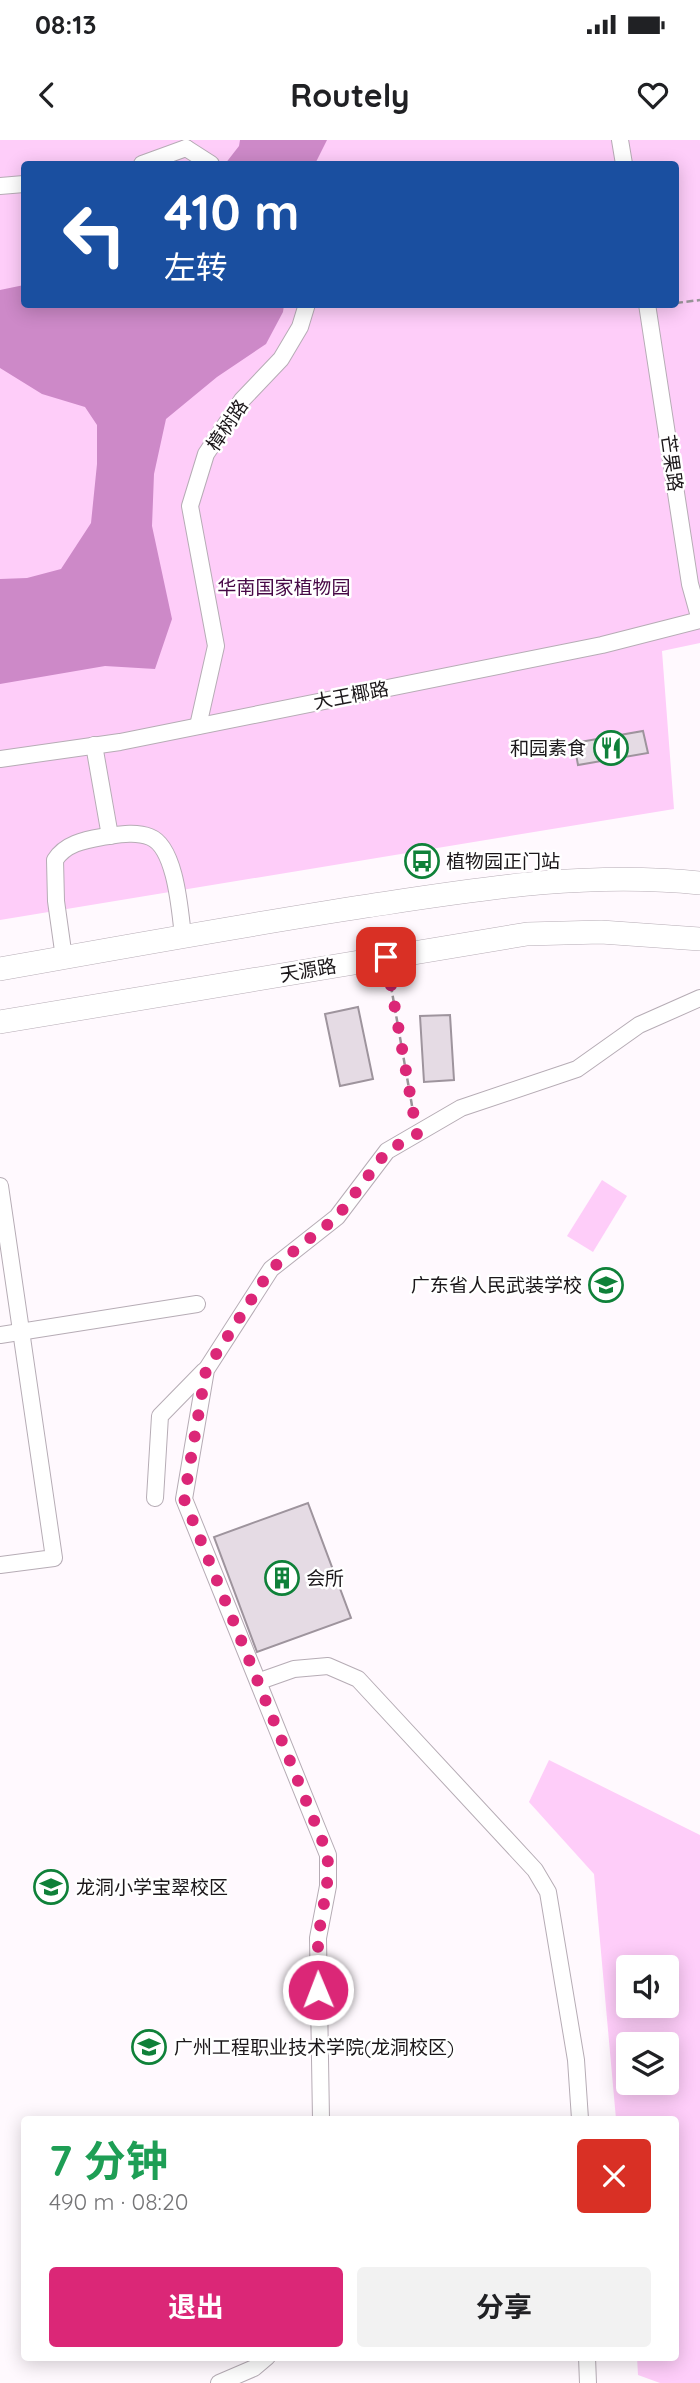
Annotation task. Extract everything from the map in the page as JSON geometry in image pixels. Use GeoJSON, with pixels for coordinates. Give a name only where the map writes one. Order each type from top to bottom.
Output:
{"type":"FeatureCollection","features":[{"type":"Feature","properties":{"kind":"highway"},"geometry":{"type":"LineString","coordinates":[[0,969],[183,936],[547,880],[627,879],[700,883]]}},
{"type":"Feature","properties":{"kind":"highway","name":"天源路"},"geometry":{"type":"LineString","coordinates":[[0,1022],[494,938],[558,932],[642,934],[700,939]]}},
{"type":"Feature","properties":{"kind":"street"},"geometry":{"type":"LineString","coordinates":[[620,140],[624,161]]}},
{"type":"Feature","properties":{"kind":"street"},"geometry":{"type":"LineString","coordinates":[[149,161],[188,144],[208,161]]}},
{"type":"Feature","properties":{"kind":"street"},"geometry":{"type":"LineString","coordinates":[[0,187],[21,184]]}},
{"type":"Feature","properties":{"kind":"street","name":"樟树路"},"geometry":{"type":"LineString","coordinates":[[198,726],[216,646],[190,506],[206,454],[242,400],[281,359],[300,327],[306,308]]}},
{"type":"Feature","properties":{"kind":"street","name":"芒果路"},"geometry":{"type":"LineString","coordinates":[[648,308],[690,584],[700,620]]}},
{"type":"Feature","properties":{"kind":"street","name":"大王椰路"},"geometry":{"type":"LineString","coordinates":[[0,759],[198,726],[602,645],[700,620]]}},
{"type":"Feature","properties":{"kind":"street"},"geometry":{"type":"LineString","coordinates":[[94,745],[110,836]]}},
{"type":"Feature","properties":{"kind":"street"},"geometry":{"type":"LineString","coordinates":[[64,957],[56,901],[55,859],[67,846],[110,836],[143,834],[154,838],[164,850],[175,881],[183,936]]}},
{"type":"Feature","properties":{"kind":"street"},"geometry":{"type":"LineString","coordinates":[[156,1497],[160,1416],[206,1370],[271,1269],[337,1217],[387,1151],[461,1108],[577,1069],[639,1024],[700,998]]}},
{"type":"Feature","properties":{"kind":"street"},"geometry":{"type":"LineString","coordinates":[[0,1186],[54,1558],[0,1565]]}},
{"type":"Feature","properties":{"kind":"street"},"geometry":{"type":"LineString","coordinates":[[0,1335],[197,1304]]}},
{"type":"Feature","properties":{"kind":"street"},"geometry":{"type":"LineString","coordinates":[[206,1370],[184,1499],[328,1855],[327,1886],[318,1938],[321,2116]]}},
{"type":"Feature","properties":{"kind":"street"},"geometry":{"type":"LineString","coordinates":[[260,1681],[294,1670],[328,1666],[358,1679],[535,1870],[548,1892],[576,2060],[580,2116]]}},
{"type":"Feature","properties":{"kind":"street"},"geometry":{"type":"LineString","coordinates":[[219,2383],[254,2368],[262,2361]]}},
{"type":"Feature","properties":{"kind":"street"},"geometry":{"type":"LineString","coordinates":[[587,2361],[588,2383]]}},
{"type":"Feature","properties":{"kind":"path"},"geometry":{"type":"LineString","coordinates":[[679,303],[700,300]]}},
{"type":"Feature","properties":{"kind":"path"},"geometry":{"type":"LineString","coordinates":[[386,957],[417,1134]]}},
{"type":"Feature","properties":{"kind":"green space","name":"华南国家植物园"},"geometry":{"type":"Polygon","coordinates":[[[0,140],[700,140],[700,643],[662,651],[674,809],[0,920],[0,140]]]}},
{"type":"Feature","properties":{"kind":"green space"},"geometry":{"type":"Polygon","coordinates":[[[602,1180],[627,1196],[593,1252],[567,1236],[602,1180]]]}},
{"type":"Feature","properties":{"kind":"green space"},"geometry":{"type":"Polygon","coordinates":[[[549,1760],[700,1835],[700,2383],[660,2383],[638,2375],[637,2361],[679,2361],[679,2116],[616,2116],[594,1874],[529,1802],[549,1760]]]}},
{"type":"Feature","properties":{"kind":"shaded area"},"geometry":{"type":"Polygon","coordinates":[[[240,140],[327,140],[316,161],[227,161],[239,146],[240,140]]]}},
{"type":"Feature","properties":{"kind":"shaded area"},"geometry":{"type":"Polygon","coordinates":[[[21,286],[21,308],[284,308],[266,344],[217,377],[166,419],[154,474],[152,526],[172,619],[155,669],[105,666],[0,684],[0,579],[27,578],[61,569],[91,523],[97,464],[97,425],[85,407],[42,394],[0,368],[0,290],[21,286]]]}},
{"type":"Feature","properties":{"kind":"building","name":"和园素食"},"geometry":{"type":"Polygon","coordinates":[[[643,731],[648,753],[578,765],[574,743],[643,731]]]}},
{"type":"Feature","properties":{"kind":"building"},"geometry":{"type":"Polygon","coordinates":[[[358,1007],[373,1079],[340,1086],[325,1014],[358,1007]]]}},
{"type":"Feature","properties":{"kind":"building"},"geometry":{"type":"Polygon","coordinates":[[[450,1015],[454,1080],[424,1082],[420,1016],[450,1015]]]}},
{"type":"Feature","properties":{"kind":"building","name":"会所"},"geometry":{"type":"Polygon","coordinates":[[[308,1503],[351,1618],[257,1652],[214,1537],[308,1503]]]}},
{"type":"Feature","properties":{"kind":"place","name":"和园素食"},"geometry":{"type":"Point","coordinates":[611,748]}},
{"type":"Feature","properties":{"kind":"place","name":"植物园正门站"},"geometry":{"type":"Point","coordinates":[422,861]}},
{"type":"Feature","properties":{"kind":"place","name":"广东省人民武装学校"},"geometry":{"type":"Point","coordinates":[606,1285]}},
{"type":"Feature","properties":{"kind":"place","name":"会所"},"geometry":{"type":"Point","coordinates":[282,1578]}},
{"type":"Feature","properties":{"kind":"place","name":"龙洞小学宝翠校区"},"geometry":{"type":"Point","coordinates":[51,1887]}},
{"type":"Feature","properties":{"kind":"place","name":"广州工程职业技术学院(龙洞校区)"},"geometry":{"type":"Point","coordinates":[149,2047]}},
{"type":"Feature","properties":{"kind":"route"},"geometry":{"type":"LineString","coordinates":[[318,1990],[318,1938],[327,1886],[328,1855],[184,1499],[206,1370],[271,1269],[337,1217],[387,1151],[417,1134],[386,957]]}}]}
